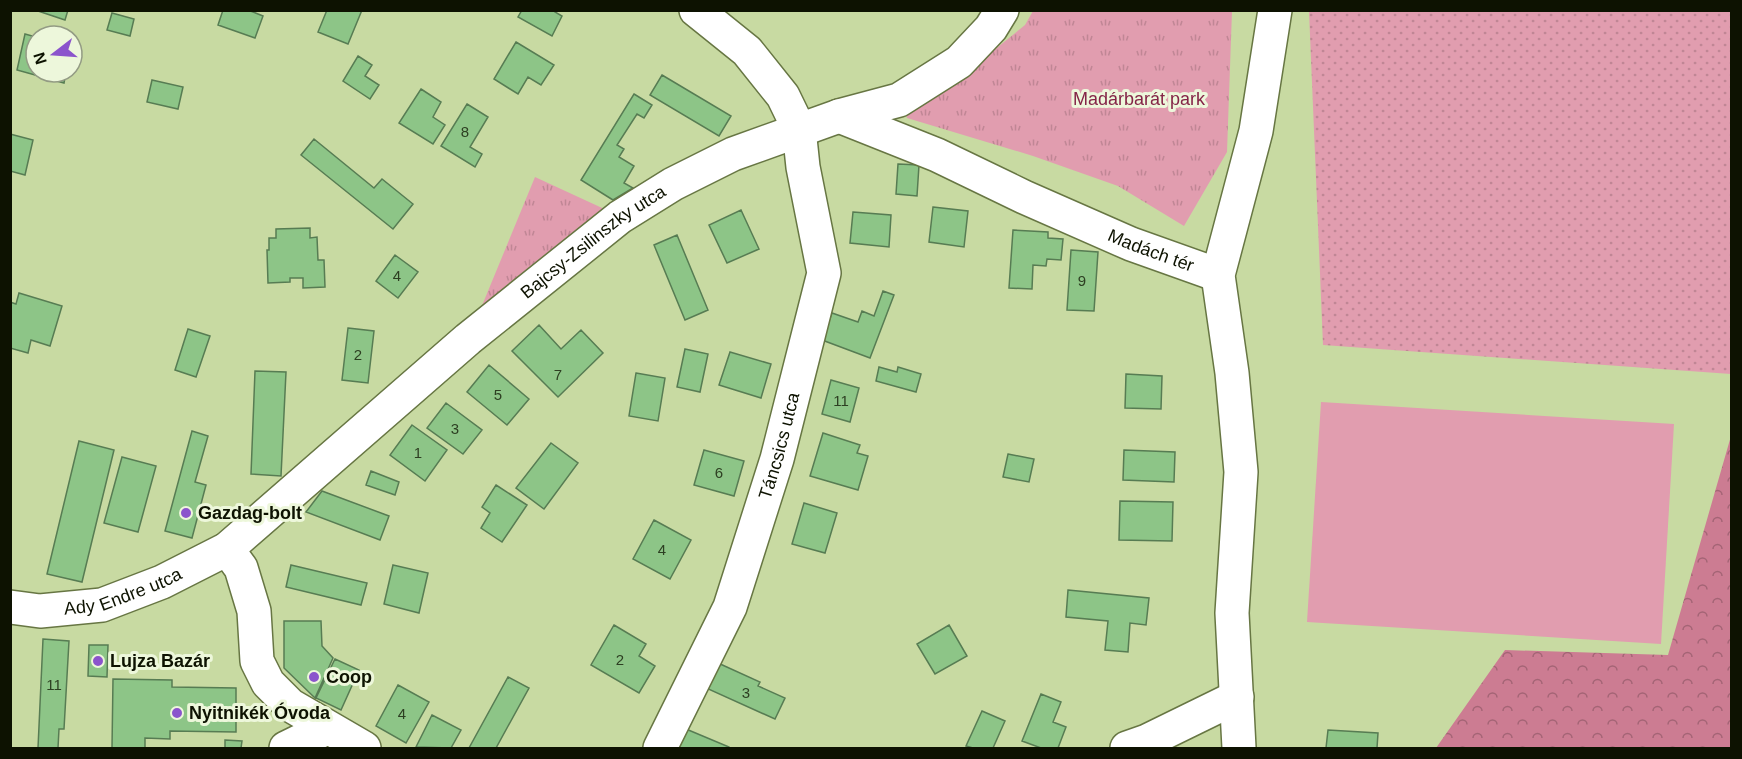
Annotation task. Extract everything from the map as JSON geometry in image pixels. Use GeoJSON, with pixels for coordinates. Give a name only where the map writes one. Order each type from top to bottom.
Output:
{"type":"FeatureCollection","features":[{"type":"Feature","properties":{"kind":"street","name":"Táncsics utca"},"geometry":{"type":"LineString","coordinates":[[660,748],[730,607],[777,459],[824,273],[803,166],[799,129],[783,96],[747,51],[696,10]]}},
{"type":"Feature","properties":{"kind":"street","name":"Bajcsy-Zsilinszky utca"},"geometry":{"type":"LineString","coordinates":[[227,549],[468,339],[620,217],[674,184],[733,154],[799,129],[899,100],[959,62],[991,28],[1002,10]]}},
{"type":"Feature","properties":{"kind":"street","name":"Madách tér"},"geometry":{"type":"LineString","coordinates":[[839,116],[937,155],[1024,197],[1131,244],[1218,275],[1256,130],[1275,10]]}},
{"type":"Feature","properties":{"kind":"street"},"geometry":{"type":"LineString","coordinates":[[1218,275],[1232,373],[1241,472],[1232,613],[1239,748]]}},
{"type":"Feature","properties":{"kind":"street"},"geometry":{"type":"LineString","coordinates":[[227,549],[241,568],[254,611],[257,661],[268,683],[290,705],[364,748]]}},
{"type":"Feature","properties":{"kind":"street","name":"Ady Endre utca"},"geometry":{"type":"LineString","coordinates":[[10,608],[40,610],[102,605],[162,582],[227,549]]}},
{"type":"Feature","properties":{"kind":"street"},"geometry":{"type":"LineString","coordinates":[[1127,748],[1147,741],[1237,697]]}},
{"type":"Feature","properties":{"kind":"street"},"geometry":{"type":"LineString","coordinates":[[286,748],[327,728]]}},
{"type":"Feature","properties":{"kind":"green space","name":"Madárbarát park"},"geometry":{"type":"Polygon","coordinates":[[[1033,11],[1232,11],[1227,152],[1184,226],[1118,186],[1033,156],[907,118],[904,108],[967,72],[1025,25],[1033,11]]]}},
{"type":"Feature","properties":{"kind":"green space"},"geometry":{"type":"Polygon","coordinates":[[[1309,11],[1731,11],[1731,374],[1323,345],[1309,11]]]}},
{"type":"Feature","properties":{"kind":"green space"},"geometry":{"type":"Polygon","coordinates":[[[535,177],[613,213],[474,325],[535,177]]]}},
{"type":"Feature","properties":{"kind":"green space"},"geometry":{"type":"Polygon","coordinates":[[[1321,402],[1674,424],[1661,644],[1307,622],[1321,402]]]}},
{"type":"Feature","properties":{"kind":"green space"},"geometry":{"type":"Polygon","coordinates":[[[1731,436],[1731,748],[1436,748],[1505,650],[1668,655],[1731,436]]]}},
{"type":"Feature","properties":{"kind":"building"},"geometry":{"type":"Polygon","coordinates":[[[35,10],[68,10],[65,20],[35,10]]]}},
{"type":"Feature","properties":{"kind":"building"},"geometry":{"type":"Polygon","coordinates":[[[223,10],[248,10],[263,16],[255,38],[218,25],[223,10]]]}},
{"type":"Feature","properties":{"kind":"building"},"geometry":{"type":"Polygon","coordinates":[[[327,10],[362,10],[348,44],[318,32],[327,10]]]}},
{"type":"Feature","properties":{"kind":"building"},"geometry":{"type":"Polygon","coordinates":[[[522,10],[556,10],[555,12],[562,16],[552,36],[518,17],[522,10]]]}},
{"type":"Feature","properties":{"kind":"building"},"geometry":{"type":"Polygon","coordinates":[[[112,13],[134,19],[130,36],[107,30],[112,13]]]}},
{"type":"Feature","properties":{"kind":"building"},"geometry":{"type":"Polygon","coordinates":[[[24,38],[24,72],[17,70],[24,38]]]}},
{"type":"Feature","properties":{"kind":"building"},"geometry":{"type":"Polygon","coordinates":[[[516,42],[554,65],[541,85],[528,77],[518,94],[494,79],[516,42]]]}},
{"type":"Feature","properties":{"kind":"building"},"geometry":{"type":"Polygon","coordinates":[[[358,56],[372,65],[365,76],[379,85],[370,99],[343,81],[358,56]]]}},
{"type":"Feature","properties":{"kind":"building"},"geometry":{"type":"Polygon","coordinates":[[[662,75],[731,116],[719,136],[650,95],[662,75]]]}},
{"type":"Feature","properties":{"kind":"building"},"geometry":{"type":"Polygon","coordinates":[[[152,80],[183,87],[178,109],[147,102],[152,80]]]}},
{"type":"Feature","properties":{"kind":"building"},"geometry":{"type":"Polygon","coordinates":[[[421,89],[441,102],[433,117],[445,125],[433,144],[399,123],[421,89]]]}},
{"type":"Feature","properties":{"kind":"building"},"geometry":{"type":"Polygon","coordinates":[[[634,94],[652,105],[644,118],[637,114],[617,145],[624,149],[619,157],[634,166],[624,183],[633,188],[613,200],[581,180],[634,94]]]}},
{"type":"Feature","properties":{"kind":"building"},"geometry":{"type":"Polygon","coordinates":[[[467,104],[488,117],[470,147],[482,154],[475,167],[441,146],[467,104]]]}},
{"type":"Feature","properties":{"kind":"building"},"geometry":{"type":"Polygon","coordinates":[[[10,134],[33,140],[25,175],[10,171],[10,134]]]}},
{"type":"Feature","properties":{"kind":"building"},"geometry":{"type":"Polygon","coordinates":[[[314,139],[374,188],[382,179],[413,204],[393,229],[301,155],[314,139]]]}},
{"type":"Feature","properties":{"kind":"building"},"geometry":{"type":"Polygon","coordinates":[[[898,164],[919,165],[917,196],[896,194],[898,164]]]}},
{"type":"Feature","properties":{"kind":"building"},"geometry":{"type":"Polygon","coordinates":[[[933,207],[968,211],[964,247],[929,242],[933,207]]]}},
{"type":"Feature","properties":{"kind":"building"},"geometry":{"type":"Polygon","coordinates":[[[741,210],[759,249],[727,263],[709,225],[741,210]]]}},
{"type":"Feature","properties":{"kind":"building"},"geometry":{"type":"Polygon","coordinates":[[[853,212],[891,215],[889,247],[850,243],[853,212]]]}},
{"type":"Feature","properties":{"kind":"building"},"geometry":{"type":"Polygon","coordinates":[[[310,228],[310,238],[317,237],[318,260],[324,260],[325,287],[303,288],[303,278],[290,278],[290,282],[268,283],[269,238],[276,238],[276,229],[310,228]]]}},
{"type":"Feature","properties":{"kind":"building"},"geometry":{"type":"Polygon","coordinates":[[[1013,230],[1048,232],[1048,238],[1063,239],[1061,260],[1047,259],[1046,266],[1033,265],[1032,289],[1009,288],[1013,230]]]}},
{"type":"Feature","properties":{"kind":"building"},"geometry":{"type":"Polygon","coordinates":[[[677,235],[708,310],[685,320],[654,245],[677,235]]]}},
{"type":"Feature","properties":{"kind":"building"},"geometry":{"type":"Polygon","coordinates":[[[1071,250],[1098,252],[1094,311],[1067,310],[1071,250]]]}},
{"type":"Feature","properties":{"kind":"building"},"geometry":{"type":"Polygon","coordinates":[[[395,255],[418,272],[398,298],[376,281],[395,255]]]}},
{"type":"Feature","properties":{"kind":"building"},"geometry":{"type":"Polygon","coordinates":[[[883,291],[894,295],[870,358],[822,340],[832,313],[858,322],[862,311],[874,316],[883,291]]]}},
{"type":"Feature","properties":{"kind":"building"},"geometry":{"type":"Polygon","coordinates":[[[19,293],[62,306],[50,346],[31,340],[28,353],[10,348],[10,302],[16,304],[19,293]]]}},
{"type":"Feature","properties":{"kind":"building"},"geometry":{"type":"Polygon","coordinates":[[[539,325],[561,349],[581,330],[603,353],[558,397],[512,351],[539,325]]]}},
{"type":"Feature","properties":{"kind":"building"},"geometry":{"type":"Polygon","coordinates":[[[348,328],[374,331],[368,383],[342,380],[348,328]]]}},
{"type":"Feature","properties":{"kind":"building"},"geometry":{"type":"Polygon","coordinates":[[[188,329],[210,336],[196,377],[175,370],[188,329]]]}},
{"type":"Feature","properties":{"kind":"building"},"geometry":{"type":"Polygon","coordinates":[[[685,349],[708,354],[700,392],[677,387],[685,349]]]}},
{"type":"Feature","properties":{"kind":"building"},"geometry":{"type":"Polygon","coordinates":[[[730,352],[771,364],[761,398],[719,385],[730,352]]]}},
{"type":"Feature","properties":{"kind":"building"},"geometry":{"type":"Polygon","coordinates":[[[489,365],[529,399],[507,425],[467,392],[489,365]]]}},
{"type":"Feature","properties":{"kind":"building"},"geometry":{"type":"Polygon","coordinates":[[[879,367],[897,372],[898,367],[921,374],[916,392],[876,381],[879,367]]]}},
{"type":"Feature","properties":{"kind":"building"},"geometry":{"type":"Polygon","coordinates":[[[255,371],[286,372],[281,476],[251,474],[255,371]]]}},
{"type":"Feature","properties":{"kind":"building"},"geometry":{"type":"Polygon","coordinates":[[[636,373],[665,378],[658,421],[629,416],[636,373]]]}},
{"type":"Feature","properties":{"kind":"building"},"geometry":{"type":"Polygon","coordinates":[[[1126,374],[1162,376],[1161,409],[1125,408],[1126,374]]]}},
{"type":"Feature","properties":{"kind":"building"},"geometry":{"type":"Polygon","coordinates":[[[831,380],[859,388],[850,422],[822,414],[831,380]]]}},
{"type":"Feature","properties":{"kind":"building"},"geometry":{"type":"Polygon","coordinates":[[[446,403],[482,430],[463,454],[427,428],[446,403]]]}},
{"type":"Feature","properties":{"kind":"building"},"geometry":{"type":"Polygon","coordinates":[[[412,425],[447,450],[425,481],[390,455],[412,425]]]}},
{"type":"Feature","properties":{"kind":"building"},"geometry":{"type":"Polygon","coordinates":[[[192,431],[208,436],[195,482],[206,485],[192,538],[165,531],[192,431]]]}},
{"type":"Feature","properties":{"kind":"building"},"geometry":{"type":"Polygon","coordinates":[[[823,433],[860,445],[857,453],[868,456],[858,490],[810,476],[823,433]]]}},
{"type":"Feature","properties":{"kind":"building"},"geometry":{"type":"Polygon","coordinates":[[[79,441],[114,450],[82,582],[47,574],[79,441]]]}},
{"type":"Feature","properties":{"kind":"building"},"geometry":{"type":"Polygon","coordinates":[[[551,443],[578,463],[544,509],[516,488],[551,443]]]}},
{"type":"Feature","properties":{"kind":"building"},"geometry":{"type":"Polygon","coordinates":[[[704,450],[744,461],[734,496],[694,485],[704,450]]]}},
{"type":"Feature","properties":{"kind":"building"},"geometry":{"type":"Polygon","coordinates":[[[1124,450],[1175,452],[1174,482],[1123,480],[1124,450]]]}},
{"type":"Feature","properties":{"kind":"building"},"geometry":{"type":"Polygon","coordinates":[[[1008,454],[1034,459],[1029,482],[1003,477],[1008,454]]]}},
{"type":"Feature","properties":{"kind":"building"},"geometry":{"type":"Polygon","coordinates":[[[122,457],[156,466],[138,532],[104,523],[122,457]]]}},
{"type":"Feature","properties":{"kind":"building"},"geometry":{"type":"Polygon","coordinates":[[[371,471],[399,482],[395,495],[366,485],[371,471]]]}},
{"type":"Feature","properties":{"kind":"building"},"geometry":{"type":"Polygon","coordinates":[[[496,485],[527,505],[502,542],[481,528],[490,513],[482,507],[496,485]]]}},
{"type":"Feature","properties":{"kind":"building"},"geometry":{"type":"Polygon","coordinates":[[[322,491],[389,516],[380,540],[306,512],[322,491]]]}},
{"type":"Feature","properties":{"kind":"building"},"geometry":{"type":"Polygon","coordinates":[[[1120,501],[1173,502],[1172,541],[1119,540],[1120,501]]]}},
{"type":"Feature","properties":{"kind":"building"},"geometry":{"type":"Polygon","coordinates":[[[804,503],[837,513],[825,553],[792,544],[804,503]]]}},
{"type":"Feature","properties":{"kind":"building"},"geometry":{"type":"Polygon","coordinates":[[[654,520],[691,540],[670,579],[633,559],[654,520]]]}},
{"type":"Feature","properties":{"kind":"building"},"geometry":{"type":"Polygon","coordinates":[[[291,565],[367,583],[361,605],[286,587],[291,565]]]}},
{"type":"Feature","properties":{"kind":"building"},"geometry":{"type":"Polygon","coordinates":[[[393,565],[428,573],[419,613],[384,604],[393,565]]]}},
{"type":"Feature","properties":{"kind":"building"},"geometry":{"type":"Polygon","coordinates":[[[1068,590],[1149,598],[1146,625],[1130,623],[1128,652],[1105,650],[1108,621],[1066,617],[1068,590]]]}},
{"type":"Feature","properties":{"kind":"building"},"geometry":{"type":"Polygon","coordinates":[[[284,621],[321,621],[322,646],[333,658],[315,698],[284,668],[284,621]]]}},
{"type":"Feature","properties":{"kind":"building"},"geometry":{"type":"Polygon","coordinates":[[[614,625],[646,644],[639,656],[655,666],[639,693],[591,665],[614,625]]]}},
{"type":"Feature","properties":{"kind":"building"},"geometry":{"type":"Polygon","coordinates":[[[949,625],[967,656],[935,674],[917,644],[949,625]]]}},
{"type":"Feature","properties":{"kind":"building"},"geometry":{"type":"Polygon","coordinates":[[[43,639],[69,641],[64,729],[59,729],[58,748],[38,748],[43,639]]]}},
{"type":"Feature","properties":{"kind":"building","name":"Lujza Bazár"},"geometry":{"type":"Polygon","coordinates":[[[89,645],[108,645],[107,677],[88,676],[89,645]]]}},
{"type":"Feature","properties":{"kind":"building"},"geometry":{"type":"Polygon","coordinates":[[[335,659],[359,670],[341,710],[316,698],[335,659]]]}},
{"type":"Feature","properties":{"kind":"building"},"geometry":{"type":"Polygon","coordinates":[[[718,663],[760,682],[758,686],[785,698],[775,719],[706,688],[718,663]]]}},
{"type":"Feature","properties":{"kind":"building"},"geometry":{"type":"Polygon","coordinates":[[[508,677],[529,688],[496,748],[469,748],[508,677]]]}},
{"type":"Feature","properties":{"kind":"building","name":"Nyitnikék Óvoda"},"geometry":{"type":"Polygon","coordinates":[[[113,679],[172,680],[172,687],[236,688],[236,732],[170,731],[170,739],[145,738],[145,748],[112,748],[113,679]]]}},
{"type":"Feature","properties":{"kind":"building"},"geometry":{"type":"Polygon","coordinates":[[[398,685],[429,702],[406,743],[376,726],[398,685]]]}},
{"type":"Feature","properties":{"kind":"building"},"geometry":{"type":"Polygon","coordinates":[[[1041,694],[1061,702],[1053,722],[1066,727],[1058,748],[1041,748],[1022,741],[1041,694]]]}},
{"type":"Feature","properties":{"kind":"building"},"geometry":{"type":"Polygon","coordinates":[[[982,711],[1005,721],[993,748],[966,746],[982,711]]]}},
{"type":"Feature","properties":{"kind":"building"},"geometry":{"type":"Polygon","coordinates":[[[432,715],[461,730],[451,748],[416,747],[432,715]]]}},
{"type":"Feature","properties":{"kind":"building"},"geometry":{"type":"Polygon","coordinates":[[[686,729],[729,747],[729,748],[677,748],[686,729]]]}},
{"type":"Feature","properties":{"kind":"building"},"geometry":{"type":"Polygon","coordinates":[[[1328,730],[1378,733],[1377,748],[1326,748],[1328,730]]]}},
{"type":"Feature","properties":{"kind":"building"},"geometry":{"type":"Polygon","coordinates":[[[225,740],[242,741],[241,748],[225,748],[225,740]]]}},
{"type":"Feature","properties":{"kind":"place","name":"Gazdag-bolt"},"geometry":{"type":"Point","coordinates":[186,513]}},
{"type":"Feature","properties":{"kind":"place","name":"Lujza Bazár"},"geometry":{"type":"Point","coordinates":[98,661]}},
{"type":"Feature","properties":{"kind":"place","name":"Coop"},"geometry":{"type":"Point","coordinates":[314,677]}},
{"type":"Feature","properties":{"kind":"place","name":"Nyitnikék Óvoda"},"geometry":{"type":"Point","coordinates":[177,713]}}]}
